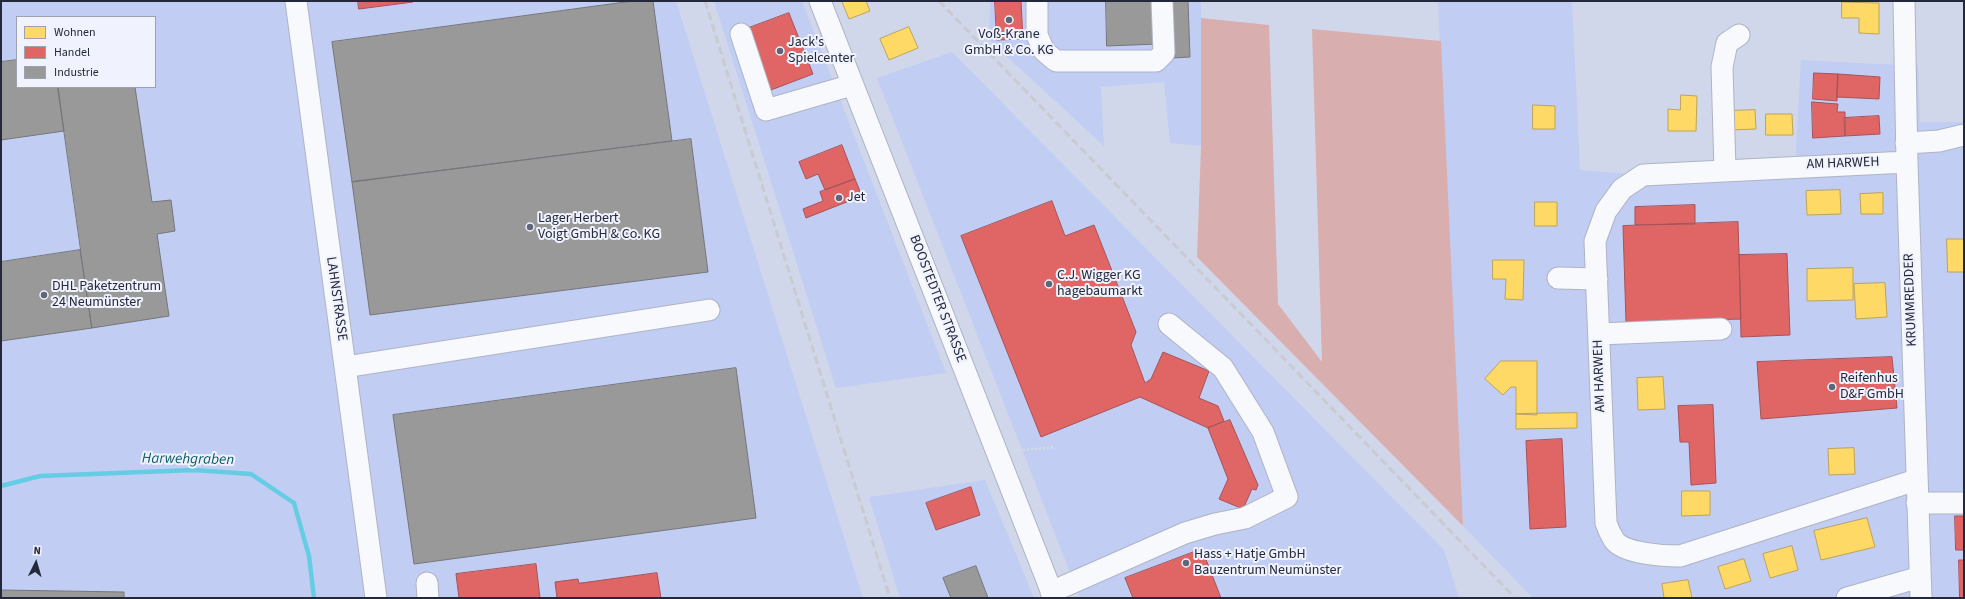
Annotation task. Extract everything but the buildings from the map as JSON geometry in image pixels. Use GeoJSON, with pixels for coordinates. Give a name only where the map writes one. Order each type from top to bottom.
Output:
{"type":"FeatureCollection","features":[{"type":"Feature","properties":{"kind":"street","name":"LAHNSTRASSE"},"geometry":{"type":"LineString","coordinates":[[296,1],[376,598]]}},
{"type":"Feature","properties":{"kind":"street","name":"BOOSTEDTER STRASSE"},"geometry":{"type":"LineString","coordinates":[[820,1],[1053,595]]}},
{"type":"Feature","properties":{"kind":"street"},"geometry":{"type":"LineString","coordinates":[[1037,1],[1037,36],[1044,51],[1056,61],[1156,61],[1164,53],[1162,1]]}},
{"type":"Feature","properties":{"kind":"street","name":"KRUMMREDDER"},"geometry":{"type":"LineString","coordinates":[[1904,1],[1916,480],[1921,598]]}},
{"type":"Feature","properties":{"kind":"street"},"geometry":{"type":"LineString","coordinates":[[741,34],[766,110],[852,84]]}},
{"type":"Feature","properties":{"kind":"street"},"geometry":{"type":"LineString","coordinates":[[1725,170],[1722,67],[1728,43],[1739,35]]}},
{"type":"Feature","properties":{"kind":"street","name":"AM HARWEH"},"geometry":{"type":"LineString","coordinates":[[1916,480],[1680,556],[1657,556],[1634,551],[1615,542],[1606,523],[1595,241],[1606,211],[1622,189],[1643,174],[1725,170],[1907,152],[1964,134]]}},
{"type":"Feature","properties":{"kind":"street"},"geometry":{"type":"LineString","coordinates":[[1558,278],[1597,279]]}},
{"type":"Feature","properties":{"kind":"street"},"geometry":{"type":"LineString","coordinates":[[345,367],[709,310]]}},
{"type":"Feature","properties":{"kind":"street"},"geometry":{"type":"LineString","coordinates":[[1053,595],[1185,533],[1215,524],[1245,518],[1287,497],[1263,432],[1223,368],[1169,324]]}},
{"type":"Feature","properties":{"kind":"street"},"geometry":{"type":"LineString","coordinates":[[1599,334],[1721,330]]}},
{"type":"Feature","properties":{"kind":"street"},"geometry":{"type":"LineString","coordinates":[[1917,503],[1964,503]]}},
{"type":"Feature","properties":{"kind":"street"},"geometry":{"type":"LineString","coordinates":[[1848,598],[1920,577]]}},
{"type":"Feature","properties":{"kind":"path"},"geometry":{"type":"LineString","coordinates":[[1010,452],[1055,447]]}},
{"type":"Feature","properties":{"kind":"shaded area"},"geometry":{"type":"Polygon","coordinates":[[[1,1],[676,1],[863,598],[1,598],[1,1]]]}},
{"type":"Feature","properties":{"kind":"shaded area"},"geometry":{"type":"Polygon","coordinates":[[[714,1],[802,1],[946,373],[836,388],[714,1]]]}},
{"type":"Feature","properties":{"kind":"shaded area"},"geometry":{"type":"Polygon","coordinates":[[[990,1],[1201,1],[1201,146],[1170,143],[1164,82],[1101,87],[1104,146],[989,40],[990,1]]]}},
{"type":"Feature","properties":{"kind":"shaded area"},"geometry":{"type":"Polygon","coordinates":[[[1438,1],[1572,1],[1580,170],[1643,175],[1795,166],[1801,60],[1918,66],[1920,122],[1964,122],[1964,598],[1533,598],[1463,526],[1438,1]]]}},
{"type":"Feature","properties":{"kind":"shaded area"},"geometry":{"type":"Polygon","coordinates":[[[1201,18],[1269,25],[1278,304],[1322,362],[1312,29],[1441,41],[1463,526],[1197,257],[1201,146],[1201,18]]]}},
{"type":"Feature","properties":{"kind":"shaded area"},"geometry":{"type":"Polygon","coordinates":[[[952,52],[1444,550],[1459,598],[1080,598],[877,78],[952,52]]]}},
{"type":"Feature","properties":{"kind":"shaded area"},"geometry":{"type":"Polygon","coordinates":[[[985,480],[1034,598],[900,598],[869,497],[985,480]]]}},
{"type":"Feature","properties":{"kind":"waterway","name":"Harwehgraben"},"geometry":{"type":"LineString","coordinates":[[1,486],[40,476],[194,470],[251,474],[294,503],[309,556],[314,598]]}},
{"type":"Feature","properties":{"kind":"railway"},"geometry":{"type":"LineString","coordinates":[[705,1],[890,598]]}},
{"type":"Feature","properties":{"kind":"railway"},"geometry":{"type":"LineString","coordinates":[[939,1],[1515,598]]}},
{"type":"Feature","properties":{"kind":"place","name":"Voß-Krane GmbH & Co. KG"},"geometry":{"type":"Point","coordinates":[1009,20]}},
{"type":"Feature","properties":{"kind":"place","name":"Jack's Spielcenter"},"geometry":{"type":"Point","coordinates":[780,51]}},
{"type":"Feature","properties":{"kind":"place","name":"Jet"},"geometry":{"type":"Point","coordinates":[839,198]}},
{"type":"Feature","properties":{"kind":"place","name":"Lager Herbert Voigt GmbH & Co. KG"},"geometry":{"type":"Point","coordinates":[530,227]}},
{"type":"Feature","properties":{"kind":"place","name":"C.J. Wigger KG hagebaumarkt"},"geometry":{"type":"Point","coordinates":[1049,284]}},
{"type":"Feature","properties":{"kind":"place","name":"DHL Paketzentrum 24 Neumünster"},"geometry":{"type":"Point","coordinates":[44,295]}},
{"type":"Feature","properties":{"kind":"place","name":"Reifenhus D&F GmbH"},"geometry":{"type":"Point","coordinates":[1832,387]}},
{"type":"Feature","properties":{"kind":"place","name":"Hass + Hatje GmbH Bauzentrum Neumünster"},"geometry":{"type":"Point","coordinates":[1186,563]}}]}
